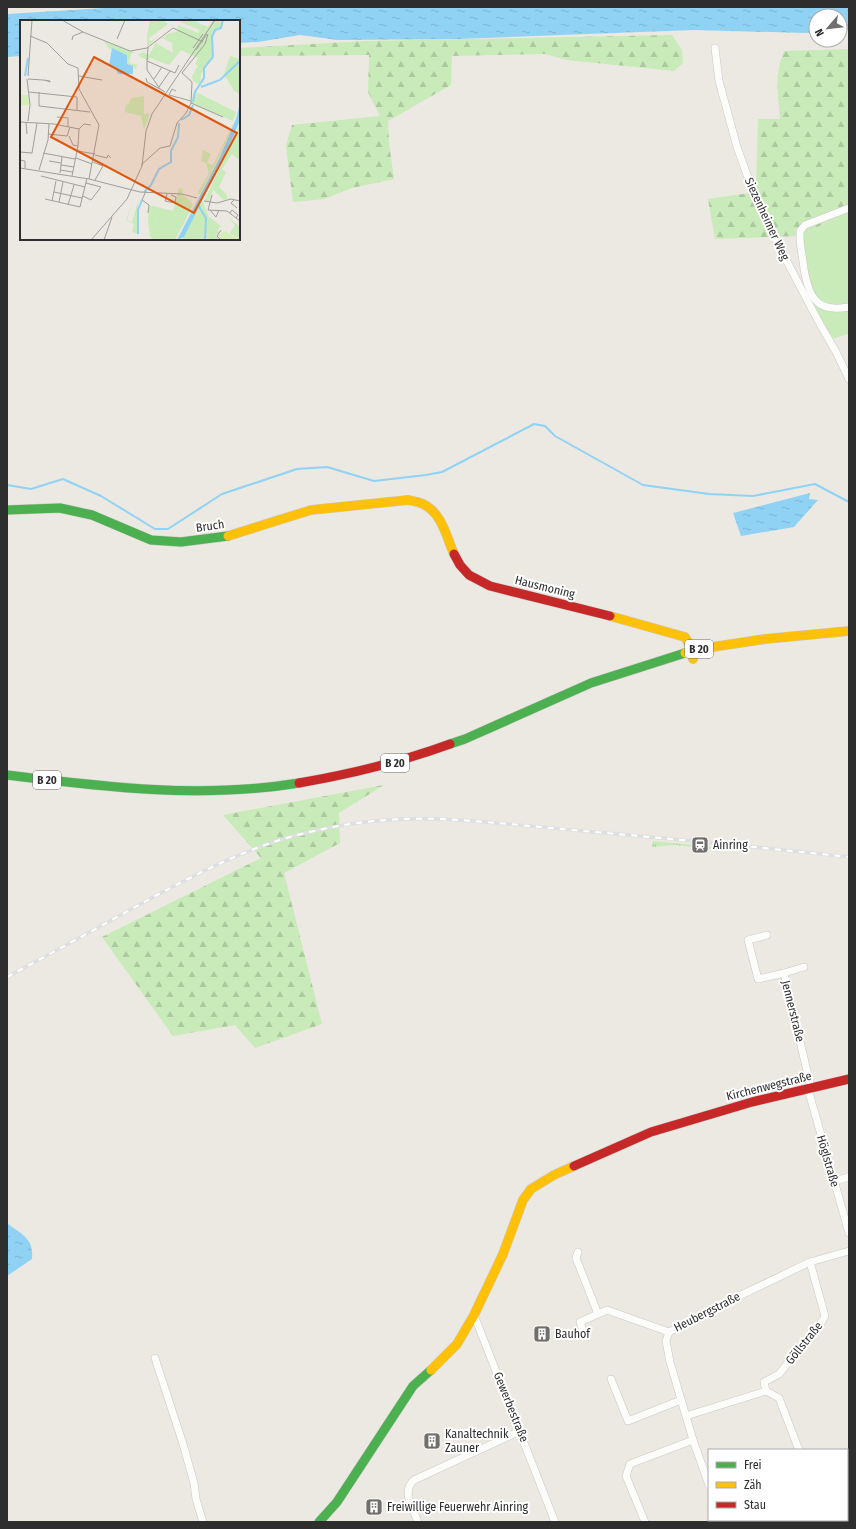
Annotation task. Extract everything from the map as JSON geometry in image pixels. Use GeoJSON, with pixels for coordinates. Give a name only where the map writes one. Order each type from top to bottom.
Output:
{"type":"FeatureCollection","features":[{"type":"Feature","properties":{"kind":"street","name":"Siezenheimer Weg"},"geometry":{"type":"LineString","coordinates":[[715,48],[719,81],[751,186],[770,230],[849,379]]}},
{"type":"Feature","properties":{"kind":"street"},"geometry":{"type":"LineString","coordinates":[[849,208],[805,225],[800,231],[800,244],[807,287],[816,301],[826,306],[849,307]]}},
{"type":"Feature","properties":{"kind":"street"},"geometry":{"type":"LineString","coordinates":[[816,317],[826,306]]}},
{"type":"Feature","properties":{"kind":"street","name":"Bruch"},"geometry":{"type":"LineString","coordinates":[[7,510],[60,508],[92,515],[151,540],[181,542],[229,536],[311,510],[408,500],[417,501]]}},
{"type":"Feature","properties":{"kind":"street","name":"Hausmoning"},"geometry":{"type":"LineString","coordinates":[[417,501],[434,509],[439,516],[453,554],[460,565],[470,575],[494,588],[599,613],[685,637],[693,655]]}},
{"type":"Feature","properties":{"kind":"street","name":"B 20"},"geometry":{"type":"LineString","coordinates":[[7,775],[87,785],[167,791],[250,789],[290,785],[341,776],[388,765],[465,739],[592,683],[693,655],[765,639],[849,631]]}},
{"type":"Feature","properties":{"kind":"street","name":"Jennerstraße"},"geometry":{"type":"LineString","coordinates":[[767,935],[748,940],[758,979],[784,973],[810,1088]]}},
{"type":"Feature","properties":{"kind":"street"},"geometry":{"type":"LineString","coordinates":[[784,973],[804,967]]}},
{"type":"Feature","properties":{"kind":"street","name":"Kirchenwegstraße"},"geometry":{"type":"LineString","coordinates":[[319,1522],[337,1502],[413,1386],[451,1352],[457,1344],[474,1315],[503,1254],[523,1200],[531,1190],[554,1176],[652,1132],[752,1102],[849,1079]]}},
{"type":"Feature","properties":{"kind":"street","name":"Höglstraße"},"geometry":{"type":"LineString","coordinates":[[810,1088],[849,1233]]}},
{"type":"Feature","properties":{"kind":"street"},"geometry":{"type":"LineString","coordinates":[[834,1181],[849,1177]]}},
{"type":"Feature","properties":{"kind":"street","name":"Heubergstraße"},"geometry":{"type":"LineString","coordinates":[[708,1482],[693,1440],[670,1362],[666,1341],[669,1332],[810,1262],[849,1251]]}},
{"type":"Feature","properties":{"kind":"street"},"geometry":{"type":"LineString","coordinates":[[578,1252],[576,1258],[598,1314]]}},
{"type":"Feature","properties":{"kind":"street","name":"Göllstraße"},"geometry":{"type":"LineString","coordinates":[[766,1391],[764,1382],[779,1374],[825,1316],[810,1262]]}},
{"type":"Feature","properties":{"kind":"street"},"geometry":{"type":"LineString","coordinates":[[583,1331],[580,1322],[607,1310],[669,1332]]}},
{"type":"Feature","properties":{"kind":"street","name":"Gewerbestraße"},"geometry":{"type":"LineString","coordinates":[[474,1315],[555,1522]]}},
{"type":"Feature","properties":{"kind":"street"},"geometry":{"type":"LineString","coordinates":[[155,1358],[183,1444],[203,1522]]}},
{"type":"Feature","properties":{"kind":"street"},"geometry":{"type":"LineString","coordinates":[[611,1379],[628,1421],[681,1400]]}},
{"type":"Feature","properties":{"kind":"street"},"geometry":{"type":"LineString","coordinates":[[686,1416],[766,1391],[779,1398],[799,1449]]}},
{"type":"Feature","properties":{"kind":"street"},"geometry":{"type":"LineString","coordinates":[[418,1522],[408,1493],[410,1483],[520,1431]]}},
{"type":"Feature","properties":{"kind":"street"},"geometry":{"type":"LineString","coordinates":[[645,1522],[626,1476],[630,1464],[693,1440]]}},
{"type":"Feature","properties":{"kind":"green space"},"geometry":{"type":"Polygon","coordinates":[[[672,35],[682,50],[683,63],[674,71],[567,60],[545,54],[452,56],[451,85],[388,121],[389,143],[394,179],[352,188],[324,199],[293,202],[286,146],[292,125],[380,116],[368,92],[369,55],[240,56],[240,48],[364,41],[672,35]]]}},
{"type":"Feature","properties":{"kind":"green space"},"geometry":{"type":"Polygon","coordinates":[[[849,49],[849,212],[799,236],[715,239],[708,199],[756,192],[758,119],[780,119],[778,76],[784,51],[849,49]]]}},
{"type":"Feature","properties":{"kind":"green space"},"geometry":{"type":"Polygon","coordinates":[[[849,212],[849,334],[831,339],[809,294],[799,236],[849,212]]]}},
{"type":"Feature","properties":{"kind":"green space"},"geometry":{"type":"Polygon","coordinates":[[[384,785],[339,813],[340,843],[284,873],[322,1024],[255,1048],[235,1025],[173,1036],[102,937],[261,858],[223,815],[384,785]]]}},
{"type":"Feature","properties":{"kind":"green space"},"geometry":{"type":"Polygon","coordinates":[[[653,841],[725,848],[724,850],[675,845],[652,847],[653,841]]]}},
{"type":"Feature","properties":{"kind":"water"},"geometry":{"type":"Polygon","coordinates":[[[121,7],[849,7],[848,30],[848,8],[808,8],[808,33],[806,33],[694,30],[458,39],[338,40],[300,35],[258,42],[240,43],[240,20],[20,20],[20,56],[7,57],[7,14],[121,7]]]}},
{"type":"Feature","properties":{"kind":"water"},"geometry":{"type":"Polygon","coordinates":[[[810,493],[809,499],[818,500],[794,527],[741,536],[733,513],[810,493]]]}},
{"type":"Feature","properties":{"kind":"water"},"geometry":{"type":"Polygon","coordinates":[[[7,1222],[29,1242],[32,1252],[32,1259],[7,1276],[7,1222]]]}},
{"type":"Feature","properties":{"kind":"waterway"},"geometry":{"type":"LineString","coordinates":[[7,485],[31,489],[63,479],[101,496],[155,529],[168,529],[222,494],[297,469],[327,467],[374,481],[442,472],[534,424],[545,426],[555,436],[643,485],[709,494],[753,496],[815,484],[849,502]]}},
{"type":"Feature","properties":{"kind":"railway"},"geometry":{"type":"LineString","coordinates":[[7,977],[171,888],[208,869],[264,845],[322,829],[380,820],[440,819],[473,821],[676,839],[849,857]]}},
{"type":"Feature","properties":{"kind":"traffic: fast"},"geometry":{"type":"LineString","coordinates":[[7,510],[60,508],[92,515],[151,540],[181,542],[228,536]]}},
{"type":"Feature","properties":{"kind":"traffic: fast"},"geometry":{"type":"LineString","coordinates":[[450,744],[465,739],[591,683],[685,653]]}},
{"type":"Feature","properties":{"kind":"traffic: fast"},"geometry":{"type":"LineString","coordinates":[[7,775],[80,784],[153,790],[226,790],[263,788],[299,783]]}},
{"type":"Feature","properties":{"kind":"traffic: fast"},"geometry":{"type":"LineString","coordinates":[[319,1522],[337,1502],[413,1386],[431,1370]]}},
{"type":"Feature","properties":{"kind":"traffic: slow"},"geometry":{"type":"LineString","coordinates":[[228,536],[311,510],[408,500],[423,504],[435,513],[443,526],[454,554]]}},
{"type":"Feature","properties":{"kind":"traffic: slow"},"geometry":{"type":"LineString","coordinates":[[610,616],[685,637],[693,650],[693,659]]}},
{"type":"Feature","properties":{"kind":"traffic: slow"},"geometry":{"type":"LineString","coordinates":[[685,653],[693,650],[765,639],[849,631]]}},
{"type":"Feature","properties":{"kind":"traffic: slow"},"geometry":{"type":"LineString","coordinates":[[431,1370],[457,1344],[474,1315],[503,1254],[523,1200],[531,1189],[554,1175],[574,1166]]}},
{"type":"Feature","properties":{"kind":"traffic: jam"},"geometry":{"type":"LineString","coordinates":[[454,554],[460,565],[469,575],[490,586],[610,616]]}},
{"type":"Feature","properties":{"kind":"traffic: jam"},"geometry":{"type":"LineString","coordinates":[[299,783],[376,767],[450,744]]}},
{"type":"Feature","properties":{"kind":"traffic: jam"},"geometry":{"type":"LineString","coordinates":[[574,1166],[651,1132],[752,1102],[849,1079]]}},
{"type":"Feature","properties":{"kind":"place","name":"Ainring"},"geometry":{"type":"Point","coordinates":[700,845]}},
{"type":"Feature","properties":{"kind":"place","name":"Bauhof"},"geometry":{"type":"Point","coordinates":[542,1334]}},
{"type":"Feature","properties":{"kind":"place","name":"Kanaltechnik Zauner"},"geometry":{"type":"Point","coordinates":[432,1441]}},
{"type":"Feature","properties":{"kind":"place","name":"Freiwillige Feuerwehr Ainring"},"geometry":{"type":"Point","coordinates":[374,1507]}}]}
